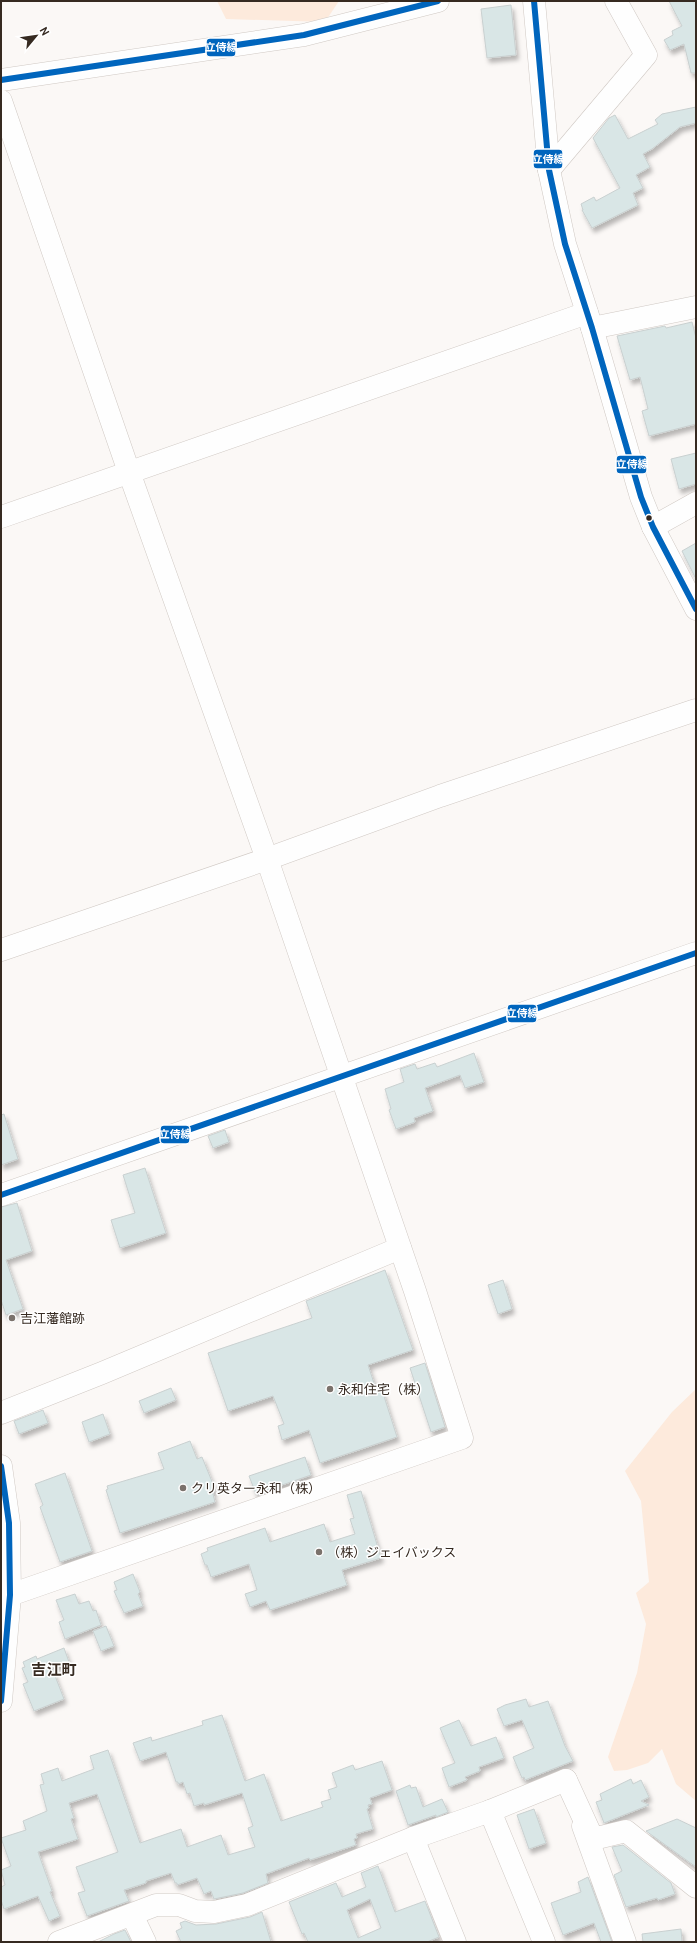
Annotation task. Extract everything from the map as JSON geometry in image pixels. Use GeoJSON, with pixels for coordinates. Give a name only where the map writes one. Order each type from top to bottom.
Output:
{"type":"FeatureCollection","features":[{"type":"Feature","properties":{"kind":"street"},"geometry":{"type":"LineString","coordinates":[[1,80],[304,35],[438,1]]}},
{"type":"Feature","properties":{"kind":"street"},"geometry":{"type":"LineString","coordinates":[[534,1],[548,170],[565,244],[590,320],[642,497],[653,528],[696,609]]}},
{"type":"Feature","properties":{"kind":"street"},"geometry":{"type":"LineString","coordinates":[[548,170],[646,55],[616,1]]}},
{"type":"Feature","properties":{"kind":"street"},"geometry":{"type":"LineString","coordinates":[[1,101],[129,472],[267,859],[340,1078],[400,1248],[462,1438],[10,1594]]}},
{"type":"Feature","properties":{"kind":"street"},"geometry":{"type":"LineString","coordinates":[[1,517],[129,472],[590,320],[696,309]]}},
{"type":"Feature","properties":{"kind":"street"},"geometry":{"type":"LineString","coordinates":[[653,528],[696,503]]}},
{"type":"Feature","properties":{"kind":"street"},"geometry":{"type":"LineString","coordinates":[[1,950],[267,859],[440,796],[696,710]]}},
{"type":"Feature","properties":{"kind":"street"},"geometry":{"type":"LineString","coordinates":[[1,1195],[696,953]]}},
{"type":"Feature","properties":{"kind":"street"},"geometry":{"type":"LineString","coordinates":[[1,1413],[102,1373],[400,1248]]}},
{"type":"Feature","properties":{"kind":"street"},"geometry":{"type":"LineString","coordinates":[[1,1466],[9,1523],[10,1594],[1,1701]]}},
{"type":"Feature","properties":{"kind":"street"},"geometry":{"type":"LineString","coordinates":[[59,1942],[156,1905],[179,1904],[195,1911],[214,1912],[246,1905],[413,1838],[490,1811],[566,1780]]}},
{"type":"Feature","properties":{"kind":"street"},"geometry":{"type":"LineString","coordinates":[[566,1780],[593,1839],[626,1831],[696,1887]]}},
{"type":"Feature","properties":{"kind":"street"},"geometry":{"type":"LineString","coordinates":[[566,1780],[625,1942]]}},
{"type":"Feature","properties":{"kind":"street"},"geometry":{"type":"LineString","coordinates":[[490,1811],[544,1942]]}},
{"type":"Feature","properties":{"kind":"street"},"geometry":{"type":"LineString","coordinates":[[413,1838],[455,1942]]}},
{"type":"Feature","properties":{"kind":"street"},"geometry":{"type":"LineString","coordinates":[[132,1915],[145,1942]]}},
{"type":"Feature","properties":{"kind":"shaded area"},"geometry":{"type":"Polygon","coordinates":[[[217,1],[339,1],[325,22],[226,19],[217,1]]]}},
{"type":"Feature","properties":{"kind":"shaded area"},"geometry":{"type":"Polygon","coordinates":[[[696,1389],[696,1801],[676,1784],[662,1749],[648,1763],[627,1770],[614,1771],[608,1757],[637,1673],[646,1624],[636,1593],[649,1582],[641,1501],[625,1471],[672,1412],[696,1389]]]}},
{"type":"Feature","properties":{"kind":"building"},"geometry":{"type":"Polygon","coordinates":[[[669,1],[696,1],[696,73],[691,73],[684,44],[670,50],[664,40],[673,35],[672,31],[682,26],[669,1]]]}},
{"type":"Feature","properties":{"kind":"building"},"geometry":{"type":"Polygon","coordinates":[[[511,5],[516,55],[487,58],[481,9],[511,5]]]}},
{"type":"Feature","properties":{"kind":"building"},"geometry":{"type":"Polygon","coordinates":[[[696,107],[696,123],[680,127],[652,149],[643,154],[650,167],[636,175],[643,188],[633,193],[638,205],[592,228],[582,210],[581,204],[594,197],[596,201],[620,188],[593,138],[609,118],[615,115],[628,139],[658,124],[655,120],[662,114],[696,107]]]}},
{"type":"Feature","properties":{"kind":"building"},"geometry":{"type":"Polygon","coordinates":[[[692,322],[696,338],[696,424],[649,436],[642,411],[648,409],[640,377],[630,380],[617,336],[692,322]]]}},
{"type":"Feature","properties":{"kind":"building"},"geometry":{"type":"Polygon","coordinates":[[[696,453],[696,484],[679,489],[671,459],[696,453]]]}},
{"type":"Feature","properties":{"kind":"building"},"geometry":{"type":"Polygon","coordinates":[[[696,543],[696,579],[682,551],[696,543]]]}},
{"type":"Feature","properties":{"kind":"building"},"geometry":{"type":"Polygon","coordinates":[[[474,1053],[484,1082],[465,1088],[460,1075],[425,1088],[433,1111],[414,1118],[415,1122],[396,1129],[389,1110],[391,1109],[385,1089],[404,1082],[400,1069],[415,1064],[417,1069],[435,1063],[437,1067],[474,1053]]]}},
{"type":"Feature","properties":{"kind":"building"},"geometry":{"type":"Polygon","coordinates":[[[4,1114],[18,1159],[1,1165],[1,1115],[4,1114]]]}},
{"type":"Feature","properties":{"kind":"building"},"geometry":{"type":"Polygon","coordinates":[[[225,1130],[229,1142],[213,1148],[208,1136],[225,1130]]]}},
{"type":"Feature","properties":{"kind":"building"},"geometry":{"type":"Polygon","coordinates":[[[145,1168],[166,1233],[120,1248],[111,1220],[135,1213],[123,1175],[145,1168]]]}},
{"type":"Feature","properties":{"kind":"building"},"geometry":{"type":"Polygon","coordinates":[[[17,1203],[32,1251],[6,1260],[23,1309],[6,1315],[1,1300],[1,1207],[17,1203]]]}},
{"type":"Feature","properties":{"kind":"building"},"geometry":{"type":"Polygon","coordinates":[[[385,1270],[413,1350],[368,1365],[377,1392],[382,1390],[397,1437],[320,1463],[309,1430],[282,1440],[278,1426],[284,1424],[273,1396],[228,1411],[208,1353],[312,1318],[306,1301],[385,1270]]]}},
{"type":"Feature","properties":{"kind":"building"},"geometry":{"type":"Polygon","coordinates":[[[503,1280],[512,1309],[498,1314],[488,1285],[503,1280]]]}},
{"type":"Feature","properties":{"kind":"building"},"geometry":{"type":"Polygon","coordinates":[[[425,1363],[445,1427],[431,1432],[410,1368],[425,1363]]]}},
{"type":"Feature","properties":{"kind":"building"},"geometry":{"type":"Polygon","coordinates":[[[171,1388],[176,1400],[144,1413],[139,1401],[171,1388]]]}},
{"type":"Feature","properties":{"kind":"building"},"geometry":{"type":"Polygon","coordinates":[[[43,1410],[48,1423],[19,1434],[14,1421],[43,1410]]]}},
{"type":"Feature","properties":{"kind":"building"},"geometry":{"type":"Polygon","coordinates":[[[103,1414],[110,1434],[89,1442],[82,1422],[103,1414]]]}},
{"type":"Feature","properties":{"kind":"building"},"geometry":{"type":"Polygon","coordinates":[[[190,1441],[197,1459],[202,1457],[215,1489],[212,1490],[215,1502],[120,1533],[106,1490],[108,1489],[107,1486],[164,1469],[158,1453],[190,1441]]]}},
{"type":"Feature","properties":{"kind":"building"},"geometry":{"type":"Polygon","coordinates":[[[305,1457],[311,1475],[256,1494],[249,1476],[305,1457]]]}},
{"type":"Feature","properties":{"kind":"building"},"geometry":{"type":"Polygon","coordinates":[[[65,1473],[92,1551],[60,1562],[40,1507],[43,1505],[35,1484],[65,1473]]]}},
{"type":"Feature","properties":{"kind":"building"},"geometry":{"type":"Polygon","coordinates":[[[361,1491],[381,1558],[342,1570],[347,1585],[270,1610],[266,1601],[250,1607],[245,1594],[257,1590],[249,1564],[211,1577],[201,1554],[208,1551],[207,1548],[265,1528],[270,1542],[324,1524],[330,1542],[355,1534],[350,1519],[354,1518],[347,1495],[361,1491]]]}},
{"type":"Feature","properties":{"kind":"building"},"geometry":{"type":"Polygon","coordinates":[[[133,1574],[140,1592],[138,1594],[143,1606],[124,1613],[114,1591],[117,1590],[114,1582],[133,1574]]]}},
{"type":"Feature","properties":{"kind":"building"},"geometry":{"type":"Polygon","coordinates":[[[75,1594],[79,1604],[89,1601],[93,1611],[96,1610],[101,1625],[65,1639],[59,1622],[64,1620],[56,1600],[75,1594]]]}},
{"type":"Feature","properties":{"kind":"building"},"geometry":{"type":"Polygon","coordinates":[[[106,1626],[114,1646],[101,1651],[93,1631],[106,1626]]]}},
{"type":"Feature","properties":{"kind":"building"},"geometry":{"type":"Polygon","coordinates":[[[64,1648],[69,1662],[52,1668],[64,1699],[34,1711],[23,1684],[28,1682],[22,1668],[25,1667],[23,1662],[36,1656],[37,1659],[64,1648]]]}},
{"type":"Feature","properties":{"kind":"building"},"geometry":{"type":"Polygon","coordinates":[[[526,1699],[529,1707],[548,1701],[565,1746],[573,1761],[525,1780],[524,1777],[522,1778],[513,1757],[534,1748],[522,1720],[504,1726],[497,1709],[526,1699]]]}},
{"type":"Feature","properties":{"kind":"building"},"geometry":{"type":"Polygon","coordinates":[[[222,1715],[245,1781],[264,1774],[281,1821],[323,1807],[321,1802],[331,1799],[328,1790],[337,1787],[332,1773],[353,1765],[355,1770],[382,1761],[392,1790],[370,1798],[372,1804],[368,1805],[369,1808],[367,1809],[373,1829],[356,1834],[357,1838],[354,1839],[356,1845],[310,1860],[309,1858],[266,1874],[268,1883],[243,1893],[214,1899],[211,1891],[204,1894],[197,1878],[177,1885],[171,1873],[124,1890],[129,1901],[87,1916],[78,1893],[85,1891],[76,1867],[118,1852],[97,1794],[69,1803],[74,1818],[71,1819],[78,1839],[38,1852],[52,1891],[50,1892],[60,1916],[49,1921],[38,1896],[4,1909],[1,1900],[1,1887],[5,1885],[1,1870],[11,1866],[1,1838],[26,1830],[23,1821],[47,1811],[40,1785],[44,1784],[41,1774],[58,1768],[62,1781],[94,1769],[90,1756],[108,1750],[140,1843],[181,1829],[187,1847],[221,1835],[228,1855],[255,1847],[248,1828],[253,1826],[242,1793],[204,1805],[204,1803],[194,1806],[190,1793],[187,1794],[183,1782],[178,1784],[178,1782],[176,1782],[166,1752],[140,1761],[133,1743],[151,1737],[152,1741],[203,1725],[202,1721],[222,1715]]]}},
{"type":"Feature","properties":{"kind":"building"},"geometry":{"type":"Polygon","coordinates":[[[459,1720],[471,1746],[496,1737],[504,1758],[479,1767],[480,1771],[465,1777],[467,1780],[449,1787],[442,1768],[455,1763],[440,1728],[459,1720]]]}},
{"type":"Feature","properties":{"kind":"building"},"geometry":{"type":"Polygon","coordinates":[[[631,1779],[633,1784],[641,1780],[649,1797],[641,1801],[649,1805],[604,1823],[596,1802],[602,1800],[600,1794],[631,1779]]]}},
{"type":"Feature","properties":{"kind":"building"},"geometry":{"type":"Polygon","coordinates":[[[410,1785],[411,1788],[416,1787],[423,1807],[442,1799],[448,1812],[408,1825],[396,1791],[410,1785]]]}},
{"type":"Feature","properties":{"kind":"building"},"geometry":{"type":"Polygon","coordinates":[[[534,1809],[546,1843],[529,1849],[517,1815],[534,1809]]]}},
{"type":"Feature","properties":{"kind":"building"},"geometry":{"type":"Polygon","coordinates":[[[677,1819],[696,1828],[696,1867],[646,1831],[677,1819]]]}},
{"type":"Feature","properties":{"kind":"building"},"geometry":{"type":"Polygon","coordinates":[[[623,1845],[671,1883],[675,1894],[658,1900],[657,1898],[626,1907],[614,1875],[622,1871],[612,1847],[623,1845]]]}},
{"type":"Feature","properties":{"kind":"building"},"geometry":{"type":"Polygon","coordinates":[[[378,1866],[395,1912],[425,1901],[439,1937],[427,1942],[308,1942],[304,1933],[302,1934],[289,1902],[336,1883],[342,1897],[366,1887],[361,1873],[378,1866]],[[370,1899],[347,1910],[358,1938],[381,1928],[370,1899]]]}},
{"type":"Feature","properties":{"kind":"building"},"geometry":{"type":"Polygon","coordinates":[[[588,1877],[612,1942],[601,1942],[594,1923],[563,1935],[551,1903],[581,1892],[578,1882],[588,1877]]]}},
{"type":"Feature","properties":{"kind":"building"},"geometry":{"type":"Polygon","coordinates":[[[262,1912],[271,1942],[181,1942],[176,1931],[182,1928],[180,1923],[185,1921],[196,1925],[216,1924],[250,1917],[262,1912]]]}},
{"type":"Feature","properties":{"kind":"building"},"geometry":{"type":"Polygon","coordinates":[[[681,1929],[682,1942],[643,1942],[642,1934],[681,1929]]]}},
{"type":"Feature","properties":{"kind":"building"},"geometry":{"type":"Polygon","coordinates":[[[125,1930],[131,1942],[98,1942],[114,1934],[125,1930]]]}},
{"type":"Feature","properties":{"kind":"transit line","name":"立侍線"},"geometry":{"type":"LineString","coordinates":[[1,80],[304,35],[438,1]]}},
{"type":"Feature","properties":{"kind":"transit line","name":"立侍線"},"geometry":{"type":"LineString","coordinates":[[534,1],[549,170],[565,244],[592,328],[641,497],[653,527],[696,609]]}},
{"type":"Feature","properties":{"kind":"transit line","name":"立侍線"},"geometry":{"type":"LineString","coordinates":[[1,1195],[696,953]]}},
{"type":"Feature","properties":{"kind":"transit line","name":"立侍線"},"geometry":{"type":"LineString","coordinates":[[1,1466],[9,1523],[10,1595],[1,1701]]}},
{"type":"Feature","properties":{"kind":"place","name":"吉江藩館跡"},"geometry":{"type":"Point","coordinates":[12,1318]}},
{"type":"Feature","properties":{"kind":"place","name":"永和住宅（株）"},"geometry":{"type":"Point","coordinates":[330,1389]}},
{"type":"Feature","properties":{"kind":"place","name":"クリ英ター永和（株）"},"geometry":{"type":"Point","coordinates":[183,1488]}},
{"type":"Feature","properties":{"kind":"place","name":"（株）ジェイバックス"},"geometry":{"type":"Point","coordinates":[319,1552]}},
{"type":"Feature","properties":{"kind":"district","name":"吉江町"},"geometry":{"type":"Point","coordinates":[54,1670]}}]}
